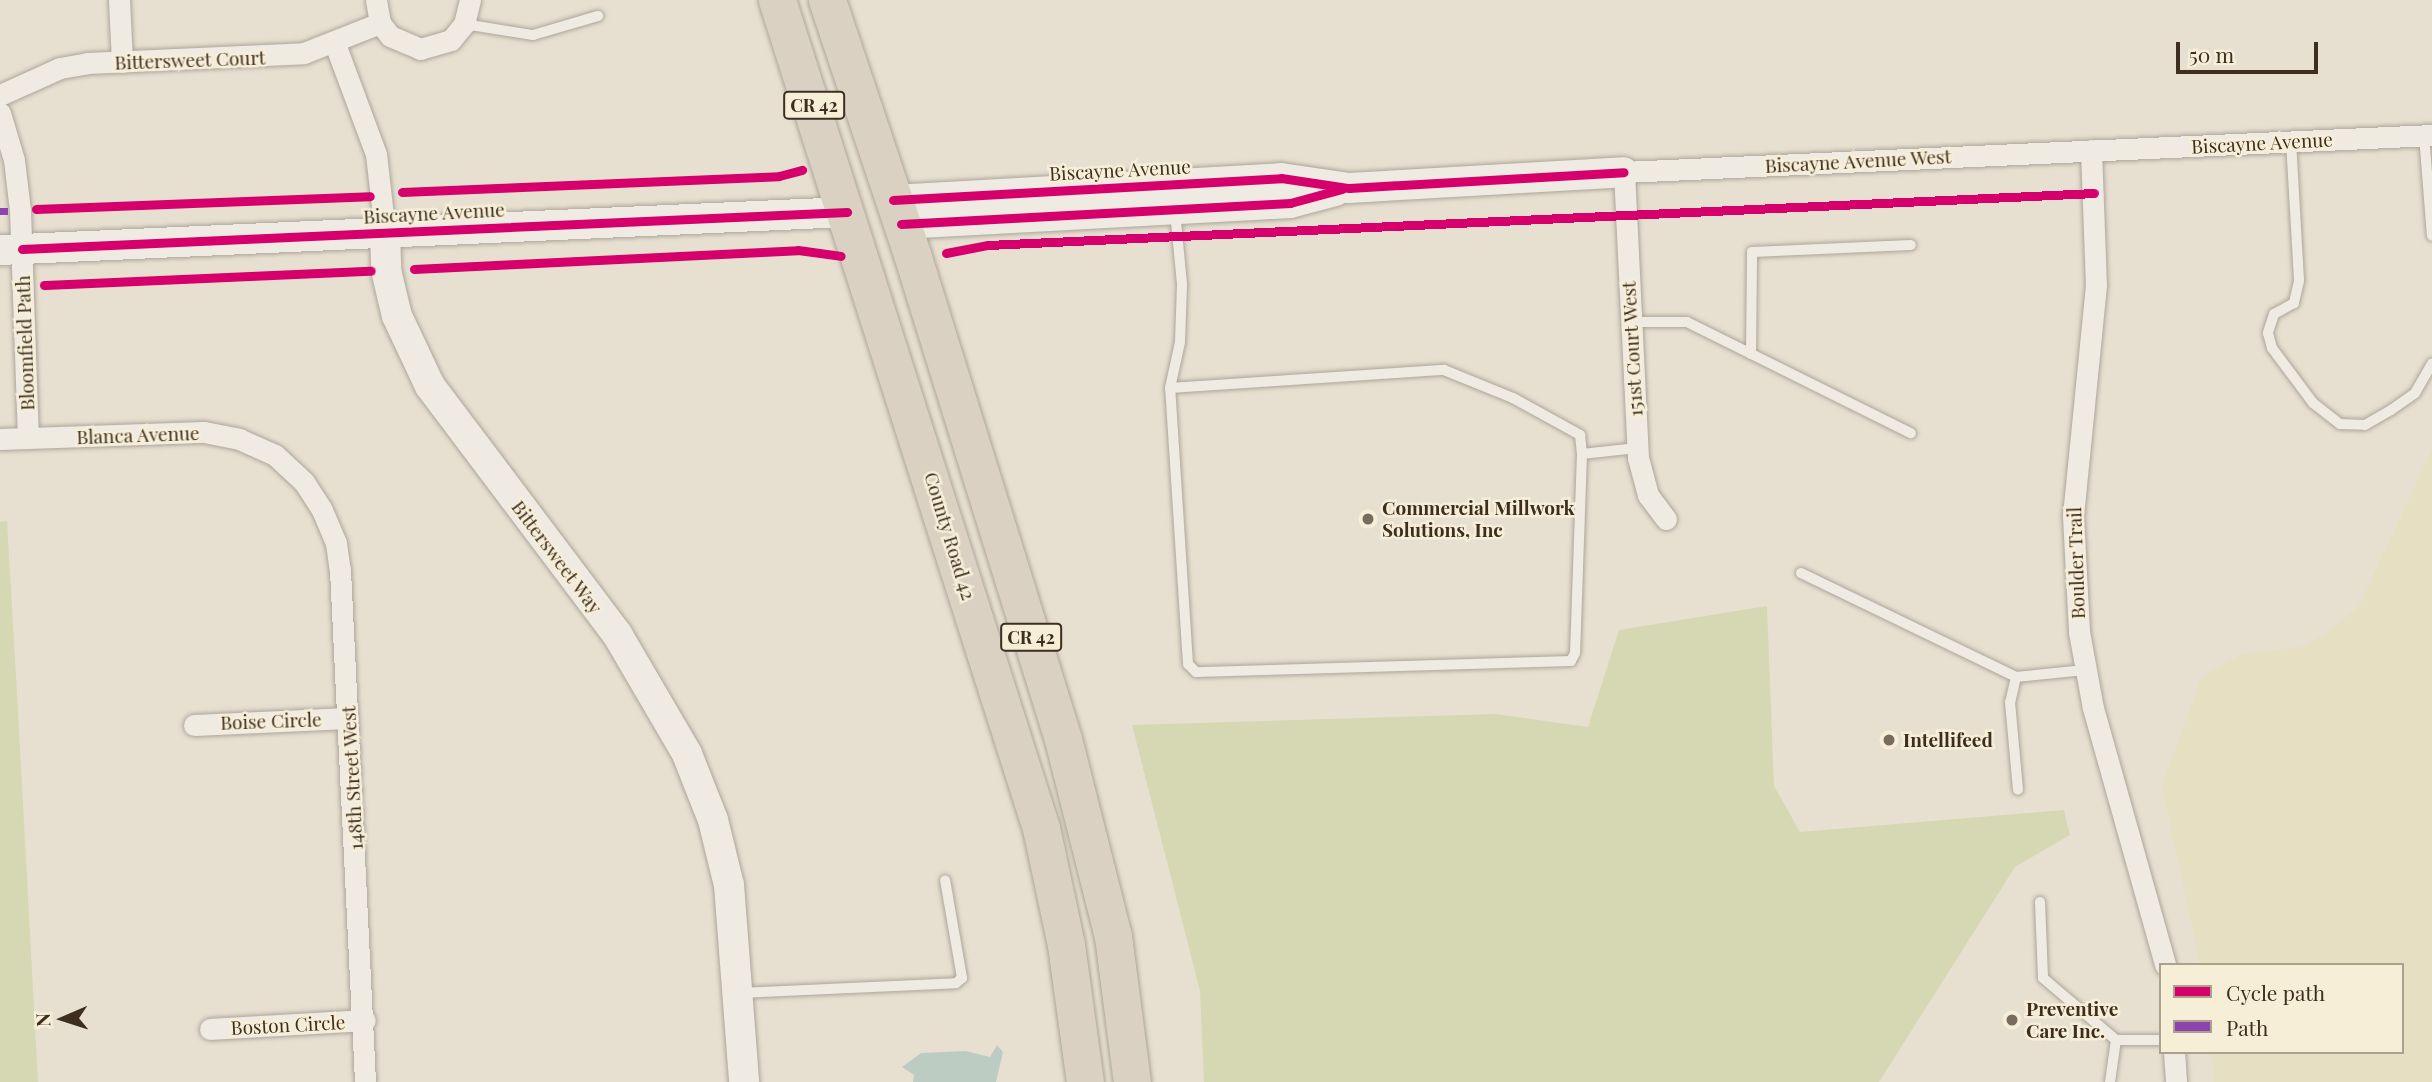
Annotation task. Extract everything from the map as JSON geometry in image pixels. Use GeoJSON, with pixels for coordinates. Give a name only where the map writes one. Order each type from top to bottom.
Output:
{"type":"FeatureCollection","features":[{"type":"Feature","properties":{"kind":"highway","name":"County Road 42"},"geometry":{"type":"LineString","coordinates":[[777,0],[847,212],[1041,828],[1066,945],[1085,1082]]}},
{"type":"Feature","properties":{"kind":"highway","name":"CR 42"},"geometry":{"type":"LineString","coordinates":[[827,0],[897,212],[1085,818],[1113,936],[1132,1082]]}},
{"type":"Feature","properties":{"kind":"street"},"geometry":{"type":"LineString","coordinates":[[119,0],[122,62]]}},
{"type":"Feature","properties":{"kind":"street"},"geometry":{"type":"LineString","coordinates":[[376,0],[380,23],[404,45],[420,49],[451,40],[464,24],[470,0]]}},
{"type":"Feature","properties":{"kind":"street","name":"Bittersweet Court"},"geometry":{"type":"LineString","coordinates":[[0,95],[60,68],[122,62],[274,58],[335,44],[380,23]]}},
{"type":"Feature","properties":{"kind":"street","name":"Bittersweet Way"},"geometry":{"type":"LineString","coordinates":[[335,44],[376,154],[386,270],[397,316],[430,386],[617,634],[687,754],[720,843],[733,907],[744,1082]]}},
{"type":"Feature","properties":{"kind":"street","name":"Bloomfield Path"},"geometry":{"type":"LineString","coordinates":[[0,113],[16,173],[11,249],[28,438]]}},
{"type":"Feature","properties":{"kind":"street","name":"Biscayne Avenue"},"geometry":{"type":"LineString","coordinates":[[2091,150],[2428,135]]}},
{"type":"Feature","properties":{"kind":"street","name":"Biscayne Avenue West"},"geometry":{"type":"LineString","coordinates":[[1624,172],[2091,150]]}},
{"type":"Feature","properties":{"kind":"street","name":"Boulder Trail"},"geometry":{"type":"LineString","coordinates":[[2091,150],[2096,285],[2073,516],[2085,670],[2164,963]]}},
{"type":"Feature","properties":{"kind":"street","name":"Biscayne Avenue"},"geometry":{"type":"LineString","coordinates":[[897,212],[1175,209],[1290,203],[1349,188],[1624,172]]}},
{"type":"Feature","properties":{"kind":"street","name":"151st Court West"},"geometry":{"type":"LineString","coordinates":[[1624,172],[1637,448],[1648,495],[1666,519]]}},
{"type":"Feature","properties":{"kind":"street","name":"Biscayne Avenue"},"geometry":{"type":"LineString","coordinates":[[897,212],[1281,178],[1349,188]]}},
{"type":"Feature","properties":{"kind":"street","name":"Biscayne Avenue"},"geometry":{"type":"LineString","coordinates":[[11,249],[847,212]]}},
{"type":"Feature","properties":{"kind":"street","name":"Blanca Avenue"},"geometry":{"type":"LineString","coordinates":[[0,439],[204,432],[239,439],[275,455],[304,481]]}},
{"type":"Feature","properties":{"kind":"street","name":"148th Street West"},"geometry":{"type":"LineString","coordinates":[[304,481],[336,543],[365,1020],[365,1082]]}},
{"type":"Feature","properties":{"kind":"street","name":"Boise Circle"},"geometry":{"type":"LineString","coordinates":[[194,724],[348,718]]}},
{"type":"Feature","properties":{"kind":"street","name":"Boston Circle"},"geometry":{"type":"LineString","coordinates":[[210,1029],[365,1020]]}},
{"type":"Feature","properties":{"kind":"street"},"geometry":{"type":"LineString","coordinates":[[2174,1054],[2176,1082]]}},
{"type":"Feature","properties":{"kind":"lane"},"geometry":{"type":"LineString","coordinates":[[464,24],[533,35],[598,16]]}},
{"type":"Feature","properties":{"kind":"lane"},"geometry":{"type":"LineString","coordinates":[[2428,135],[2432,236]]}},
{"type":"Feature","properties":{"kind":"lane"},"geometry":{"type":"LineString","coordinates":[[2291,141],[2300,281],[2294,303],[2274,314],[2268,333],[2272,348],[2313,404],[2340,424],[2365,425],[2391,410],[2415,393],[2432,363]]}},
{"type":"Feature","properties":{"kind":"lane"},"geometry":{"type":"LineString","coordinates":[[1170,388],[1444,370],[1513,398],[1580,435],[1582,454],[1575,653],[1571,661],[1196,672],[1188,664],[1170,388],[1180,342],[1182,296],[1175,209]]}},
{"type":"Feature","properties":{"kind":"lane"},"geometry":{"type":"LineString","coordinates":[[1751,354],[1752,252],[1911,245]]}},
{"type":"Feature","properties":{"kind":"lane"},"geometry":{"type":"LineString","coordinates":[[1631,322],[1687,322],[1911,433]]}},
{"type":"Feature","properties":{"kind":"lane"},"geometry":{"type":"LineString","coordinates":[[1582,454],[1637,448]]}},
{"type":"Feature","properties":{"kind":"lane"},"geometry":{"type":"LineString","coordinates":[[1801,573],[2016,677],[2085,670]]}},
{"type":"Feature","properties":{"kind":"lane"},"geometry":{"type":"LineString","coordinates":[[2016,677],[2010,702],[2018,790]]}},
{"type":"Feature","properties":{"kind":"lane"},"geometry":{"type":"LineString","coordinates":[[739,993],[956,983],[962,978],[945,880]]}},
{"type":"Feature","properties":{"kind":"lane"},"geometry":{"type":"LineString","coordinates":[[2040,902],[2043,978],[2116,1040],[2159,1040]]}},
{"type":"Feature","properties":{"kind":"lane"},"geometry":{"type":"LineString","coordinates":[[2110,1082],[2116,1040]]}},
{"type":"Feature","properties":{"kind":"shaded area"},"geometry":{"type":"Polygon","coordinates":[[[2432,449],[2432,1082],[2214,1082],[2212,1054],[2404,1054],[2404,963],[2200,963],[2162,786],[2201,678],[2241,654],[2301,647],[2326,634],[2359,606],[2432,449]]]}},
{"type":"Feature","properties":{"kind":"shaded area"},"geometry":{"type":"Polygon","coordinates":[[[997,1045],[1003,1052],[996,1082],[913,1082],[914,1075],[902,1067],[921,1053],[966,1051],[990,1057],[997,1045]]]}},
{"type":"Feature","properties":{"kind":"green space"},"geometry":{"type":"Polygon","coordinates":[[[7,521],[38,1082],[0,1082],[0,522],[7,521]]]}},
{"type":"Feature","properties":{"kind":"green space"},"geometry":{"type":"Polygon","coordinates":[[[1767,606],[1774,786],[1800,832],[2064,810],[2070,835],[2015,867],[1879,1082],[1204,1082],[1200,991],[1132,725],[1495,714],[1588,727],[1619,630],[1767,606]]]}},
{"type":"Feature","properties":{"kind":"marked path"},"geometry":{"type":"LineString","coordinates":[[0,211],[8,211]]}},
{"type":"Feature","properties":{"kind":"cycle path"},"geometry":{"type":"LineString","coordinates":[[402,192],[779,176],[802,170]]}},
{"type":"Feature","properties":{"kind":"cycle path"},"geometry":{"type":"LineString","coordinates":[[893,200],[1281,178],[1349,188],[1624,172]]}},
{"type":"Feature","properties":{"kind":"cycle path"},"geometry":{"type":"LineString","coordinates":[[901,224],[1290,203],[1342,189]]}},
{"type":"Feature","properties":{"kind":"cycle path"},"geometry":{"type":"LineString","coordinates":[[946,253],[988,245],[2094,193]]}},
{"type":"Feature","properties":{"kind":"cycle path"},"geometry":{"type":"LineString","coordinates":[[36,209],[370,196]]}},
{"type":"Feature","properties":{"kind":"cycle path"},"geometry":{"type":"LineString","coordinates":[[22,249],[847,212]]}},
{"type":"Feature","properties":{"kind":"cycle path"},"geometry":{"type":"LineString","coordinates":[[414,269],[798,250],[841,256]]}},
{"type":"Feature","properties":{"kind":"cycle path"},"geometry":{"type":"LineString","coordinates":[[44,285],[371,271]]}},
{"type":"Feature","properties":{"kind":"place","name":"Commercial Millwork Solutions, Inc"},"geometry":{"type":"Point","coordinates":[1368,519]}},
{"type":"Feature","properties":{"kind":"place","name":"Intellifeed"},"geometry":{"type":"Point","coordinates":[1889,740]}},
{"type":"Feature","properties":{"kind":"place","name":"Preventive Care Inc."},"geometry":{"type":"Point","coordinates":[2012,1020]}}]}
